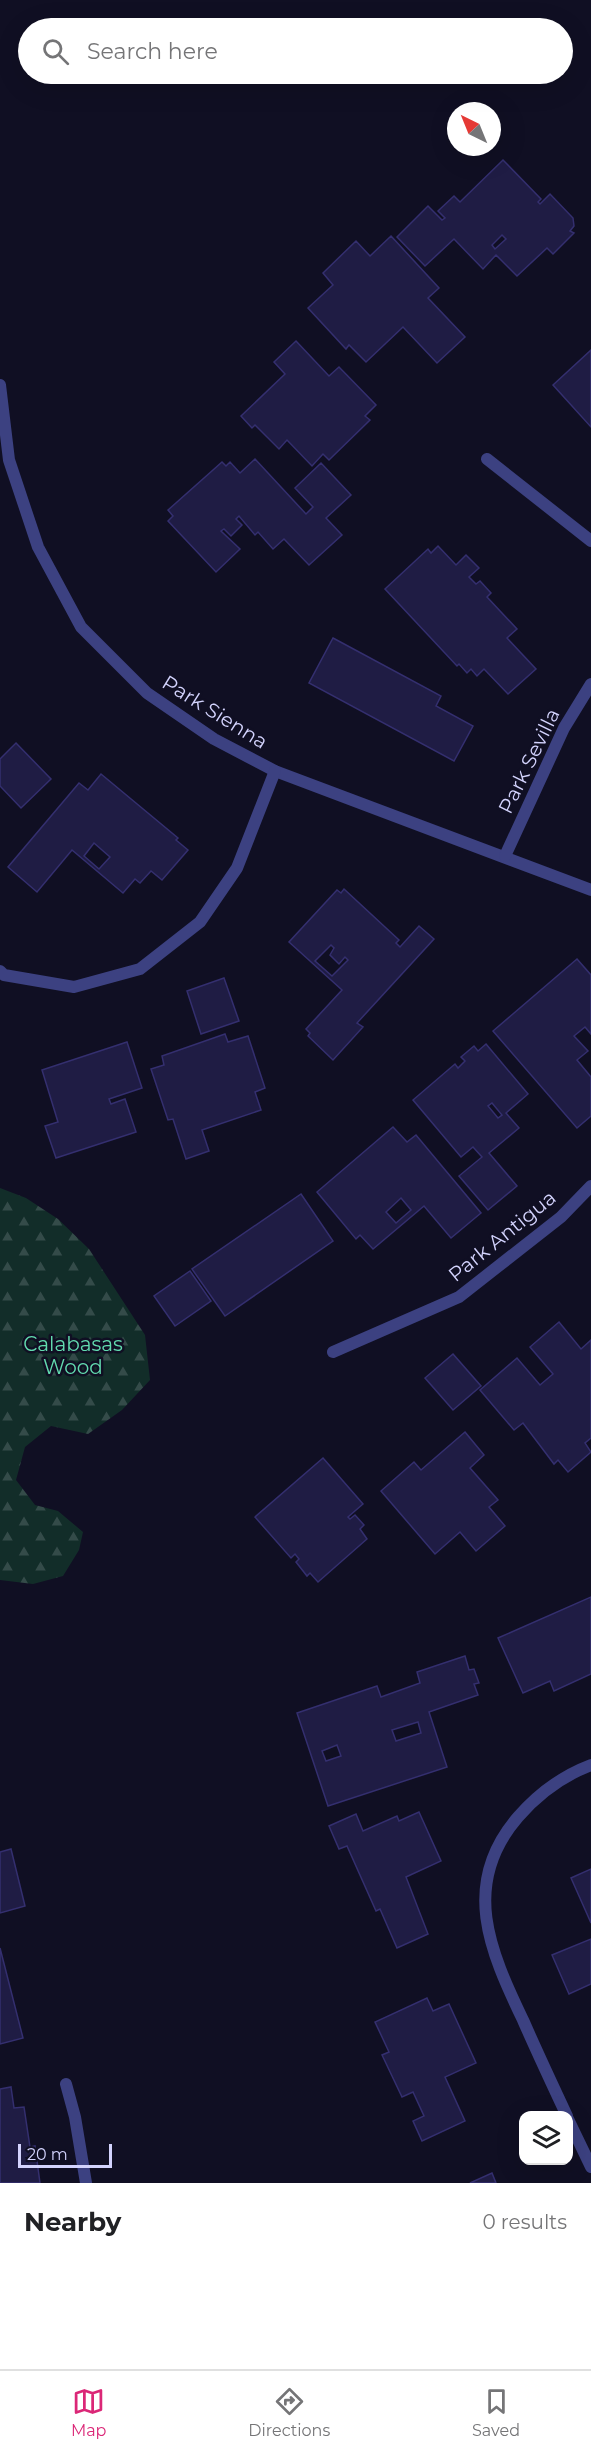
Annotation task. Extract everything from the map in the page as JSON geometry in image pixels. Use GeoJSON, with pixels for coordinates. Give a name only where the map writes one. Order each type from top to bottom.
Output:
{"type":"FeatureCollection","features":[{"type":"Feature","properties":{"kind":"street","name":"Park Sienna"},"geometry":{"type":"LineString","coordinates":[[0,385],[9,460],[38,548],[81,627],[147,693],[214,739],[275,771],[591,890]]}},
{"type":"Feature","properties":{"kind":"street"},"geometry":{"type":"LineString","coordinates":[[487,459],[591,541]]}},
{"type":"Feature","properties":{"kind":"street","name":"Park Sevilla"},"geometry":{"type":"LineString","coordinates":[[505,856],[564,728],[591,684]]}},
{"type":"Feature","properties":{"kind":"street"},"geometry":{"type":"LineString","coordinates":[[0,971],[4,975],[74,987],[140,969],[200,922],[237,868],[275,771]]}},
{"type":"Feature","properties":{"kind":"street","name":"Park Antigua"},"geometry":{"type":"LineString","coordinates":[[333,1352],[459,1297],[561,1217],[591,1186]]}},
{"type":"Feature","properties":{"kind":"street"},"geometry":{"type":"LineString","coordinates":[[565,2111],[495,1962],[485,1921],[487,1877],[506,1832],[535,1798],[573,1772],[591,1765]]}},
{"type":"Feature","properties":{"kind":"street"},"geometry":{"type":"LineString","coordinates":[[66,2084],[75,2117],[86,2183]]}},
{"type":"Feature","properties":{"kind":"street"},"geometry":{"type":"LineString","coordinates":[[573,2128],[591,2167]]}},
{"type":"Feature","properties":{"kind":"green space","name":"Calabasas Wood"},"geometry":{"type":"Polygon","coordinates":[[[0,1188],[26,1198],[58,1219],[89,1249],[145,1335],[150,1380],[122,1410],[88,1434],[51,1426],[25,1447],[16,1480],[35,1505],[58,1511],[83,1532],[79,1550],[63,1576],[33,1584],[0,1580],[0,1188]]]}},
{"type":"Feature","properties":{"kind":"building"},"geometry":{"type":"Polygon","coordinates":[[[503,160],[541,199],[538,202],[540,204],[550,194],[573,218],[574,226],[570,231],[574,233],[553,254],[547,248],[517,276],[496,255],[483,269],[454,239],[425,266],[397,237],[428,206],[442,220],[445,218],[438,211],[454,196],[460,202],[503,160]],[[502,235],[492,245],[495,249],[506,239],[502,235]]]}},
{"type":"Feature","properties":{"kind":"building"},"geometry":{"type":"Polygon","coordinates":[[[391,236],[439,288],[428,298],[465,337],[437,363],[403,327],[366,362],[349,345],[346,349],[308,308],[333,285],[323,273],[356,241],[370,256],[391,236]]]}},
{"type":"Feature","properties":{"kind":"building"},"geometry":{"type":"Polygon","coordinates":[[[296,341],[329,376],[339,367],[376,405],[365,416],[370,420],[329,460],[323,454],[312,466],[287,440],[279,449],[255,425],[252,428],[241,416],[285,374],[274,362],[296,341]]]}},
{"type":"Feature","properties":{"kind":"building"},"geometry":{"type":"Polygon","coordinates":[[[591,350],[591,427],[553,385],[591,350]]]}},
{"type":"Feature","properties":{"kind":"building"},"geometry":{"type":"Polygon","coordinates":[[[255,459],[306,514],[313,507],[295,488],[321,463],[351,495],[326,518],[342,535],[309,565],[284,539],[273,549],[258,532],[255,535],[239,516],[236,519],[242,525],[231,536],[224,529],[221,531],[240,549],[216,572],[168,521],[173,516],[168,510],[222,462],[226,466],[230,462],[240,473],[255,459]]]}},
{"type":"Feature","properties":{"kind":"building"},"geometry":{"type":"Polygon","coordinates":[[[438,546],[456,565],[466,555],[479,568],[469,577],[476,584],[480,581],[491,593],[487,597],[517,629],[507,638],[536,669],[508,694],[484,669],[477,676],[471,669],[467,673],[459,664],[457,666],[385,589],[428,549],[431,553],[438,546]]]}},
{"type":"Feature","properties":{"kind":"building"},"geometry":{"type":"Polygon","coordinates":[[[333,638],[441,696],[436,706],[473,726],[454,761],[309,683],[333,638]]]}},
{"type":"Feature","properties":{"kind":"building"},"geometry":{"type":"Polygon","coordinates":[[[16,743],[51,779],[21,808],[0,786],[0,759],[16,743]]]}},
{"type":"Feature","properties":{"kind":"building"},"geometry":{"type":"Polygon","coordinates":[[[101,774],[178,838],[176,840],[188,850],[162,880],[151,871],[140,883],[135,879],[123,893],[72,850],[37,892],[8,867],[79,783],[88,790],[101,774]],[[94,843],[84,856],[99,869],[110,857],[94,843]]]}},
{"type":"Feature","properties":{"kind":"building"},"geometry":{"type":"Polygon","coordinates":[[[344,889],[399,940],[396,943],[400,947],[419,926],[434,939],[357,1023],[363,1027],[333,1060],[308,1036],[310,1033],[306,1029],[342,990],[289,942],[337,890],[341,893],[344,889]],[[331,945],[315,961],[332,976],[348,960],[345,957],[339,964],[330,955],[334,948],[331,945]]]}},
{"type":"Feature","properties":{"kind":"building"},"geometry":{"type":"Polygon","coordinates":[[[577,959],[591,975],[591,1034],[585,1027],[574,1036],[588,1051],[577,1060],[591,1077],[591,1116],[577,1128],[493,1031],[577,959]]]}},
{"type":"Feature","properties":{"kind":"building"},"geometry":{"type":"Polygon","coordinates":[[[224,978],[239,1021],[201,1034],[187,991],[224,978]]]}},
{"type":"Feature","properties":{"kind":"building"},"geometry":{"type":"Polygon","coordinates":[[[225,1034],[228,1042],[248,1036],[265,1088],[255,1092],[261,1110],[202,1130],[209,1151],[186,1159],[173,1119],[168,1120],[151,1069],[164,1065],[162,1056],[225,1034]]]}},
{"type":"Feature","properties":{"kind":"building"},"geometry":{"type":"Polygon","coordinates":[[[127,1042],[142,1088],[109,1099],[111,1104],[125,1099],[136,1132],[56,1158],[45,1126],[58,1122],[42,1070],[127,1042]]]}},
{"type":"Feature","properties":{"kind":"building"},"geometry":{"type":"Polygon","coordinates":[[[486,1044],[528,1094],[506,1113],[519,1128],[489,1153],[517,1186],[488,1210],[459,1176],[482,1157],[473,1147],[461,1157],[413,1100],[455,1064],[458,1068],[465,1061],[461,1057],[474,1046],[478,1051],[486,1044]],[[492,1103],[488,1106],[498,1118],[502,1115],[492,1103]]]}},
{"type":"Feature","properties":{"kind":"building"},"geometry":{"type":"Polygon","coordinates":[[[393,1127],[407,1142],[416,1135],[481,1213],[451,1238],[424,1206],[373,1249],[360,1235],[356,1239],[317,1192],[393,1127]],[[401,1198],[386,1212],[396,1223],[411,1210],[401,1198]]]}},
{"type":"Feature","properties":{"kind":"building"},"geometry":{"type":"Polygon","coordinates":[[[301,1194],[333,1241],[225,1316],[192,1269],[301,1194]]]}},
{"type":"Feature","properties":{"kind":"building"},"geometry":{"type":"Polygon","coordinates":[[[190,1271],[211,1301],[175,1326],[154,1296],[190,1271]]]}},
{"type":"Feature","properties":{"kind":"building"},"geometry":{"type":"Polygon","coordinates":[[[559,1322],[581,1349],[591,1340],[591,1438],[585,1443],[591,1452],[568,1472],[558,1460],[554,1464],[523,1423],[514,1430],[480,1390],[517,1358],[540,1385],[553,1374],[530,1347],[559,1322]]]}},
{"type":"Feature","properties":{"kind":"building"},"geometry":{"type":"Polygon","coordinates":[[[453,1354],[481,1386],[453,1410],[425,1378],[453,1354]]]}},
{"type":"Feature","properties":{"kind":"building"},"geometry":{"type":"Polygon","coordinates":[[[465,1432],[484,1455],[470,1468],[498,1500],[489,1507],[505,1526],[476,1551],[460,1532],[435,1554],[381,1491],[414,1462],[421,1470],[465,1432]]]}},
{"type":"Feature","properties":{"kind":"building"},"geometry":{"type":"Polygon","coordinates":[[[323,1458],[363,1504],[348,1517],[350,1519],[355,1515],[364,1525],[360,1529],[367,1539],[318,1582],[310,1573],[307,1576],[296,1562],[299,1559],[295,1554],[291,1558],[255,1517],[323,1458]]]}},
{"type":"Feature","properties":{"kind":"building"},"geometry":{"type":"Polygon","coordinates":[[[591,1597],[591,1674],[554,1691],[550,1681],[523,1693],[498,1638],[591,1597]]]}},
{"type":"Feature","properties":{"kind":"building"},"geometry":{"type":"Polygon","coordinates":[[[465,1656],[469,1670],[474,1669],[479,1683],[474,1684],[478,1695],[429,1712],[447,1767],[328,1806],[297,1713],[377,1686],[381,1697],[420,1683],[417,1672],[465,1656]],[[418,1722],[392,1730],[396,1741],[421,1733],[418,1722]],[[337,1745],[322,1751],[326,1761],[341,1756],[337,1745]]]}},
{"type":"Feature","properties":{"kind":"building"},"geometry":{"type":"Polygon","coordinates":[[[419,1812],[441,1861],[406,1877],[428,1934],[397,1948],[380,1909],[376,1911],[347,1846],[339,1849],[329,1826],[356,1814],[363,1831],[397,1816],[399,1821],[419,1812]]]}},
{"type":"Feature","properties":{"kind":"building"},"geometry":{"type":"Polygon","coordinates":[[[11,1849],[25,1906],[0,1913],[0,1852],[11,1849]]]}},
{"type":"Feature","properties":{"kind":"building"},"geometry":{"type":"Polygon","coordinates":[[[591,1869],[591,1923],[571,1878],[591,1869]]]}},
{"type":"Feature","properties":{"kind":"building"},"geometry":{"type":"Polygon","coordinates":[[[591,1939],[591,1984],[569,1994],[552,1955],[591,1939]]]}},
{"type":"Feature","properties":{"kind":"building"},"geometry":{"type":"Polygon","coordinates":[[[0,1948],[23,2038],[0,2044],[0,1948]]]}},
{"type":"Feature","properties":{"kind":"building"},"geometry":{"type":"Polygon","coordinates":[[[427,1998],[433,2011],[449,2004],[476,2063],[445,2077],[465,2121],[422,2141],[413,2121],[424,2116],[413,2092],[402,2097],[382,2055],[389,2052],[375,2022],[427,1998]]]}},
{"type":"Feature","properties":{"kind":"building"},"geometry":{"type":"Polygon","coordinates":[[[11,2087],[14,2108],[24,2107],[30,2147],[35,2146],[40,2183],[0,2183],[0,2089],[11,2087]]]}},
{"type":"Feature","properties":{"kind":"building"},"geometry":{"type":"Polygon","coordinates":[[[492,2173],[496,2183],[470,2183],[492,2173]]]}}]}
